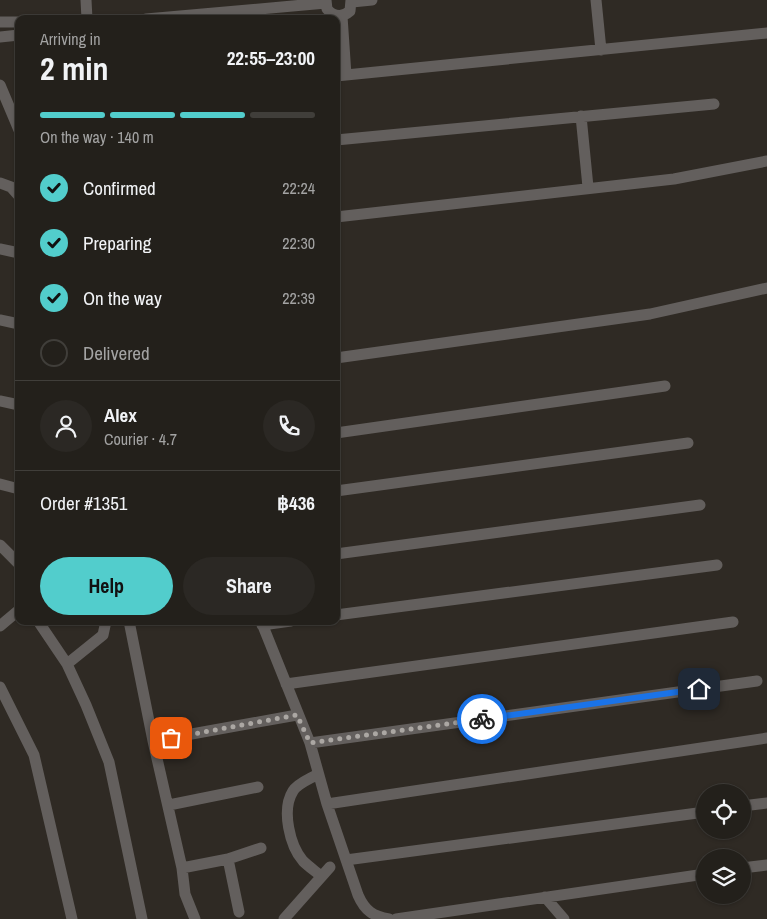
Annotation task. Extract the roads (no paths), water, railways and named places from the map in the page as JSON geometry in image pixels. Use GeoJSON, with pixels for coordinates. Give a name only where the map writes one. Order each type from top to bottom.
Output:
{"type":"FeatureCollection","features":[{"type":"Feature","properties":{"kind":"street"},"geometry":{"type":"LineString","coordinates":[[86,0],[87,15]]}},
{"type":"Feature","properties":{"kind":"street"},"geometry":{"type":"LineString","coordinates":[[372,0],[352,1],[350,11],[342,16],[341,76],[767,33]]}},
{"type":"Feature","properties":{"kind":"street"},"geometry":{"type":"LineString","coordinates":[[596,0],[601,50]]}},
{"type":"Feature","properties":{"kind":"street"},"geometry":{"type":"LineString","coordinates":[[188,15],[326,2],[331,13],[338,15]]}},
{"type":"Feature","properties":{"kind":"street"},"geometry":{"type":"LineString","coordinates":[[0,22],[15,22]]}},
{"type":"Feature","properties":{"kind":"street"},"geometry":{"type":"LineString","coordinates":[[0,37],[15,35]]}},
{"type":"Feature","properties":{"kind":"street"},"geometry":{"type":"LineString","coordinates":[[0,85],[15,121]]}},
{"type":"Feature","properties":{"kind":"street"},"geometry":{"type":"LineString","coordinates":[[340,140],[714,104]]}},
{"type":"Feature","properties":{"kind":"street"},"geometry":{"type":"LineString","coordinates":[[581,116],[588,187]]}},
{"type":"Feature","properties":{"kind":"street"},"geometry":{"type":"LineString","coordinates":[[340,217],[588,187],[674,179],[767,160]]}},
{"type":"Feature","properties":{"kind":"street"},"geometry":{"type":"LineString","coordinates":[[0,183],[11,187],[15,192]]}},
{"type":"Feature","properties":{"kind":"street"},"geometry":{"type":"LineString","coordinates":[[0,249],[15,252]]}},
{"type":"Feature","properties":{"kind":"street"},"geometry":{"type":"LineString","coordinates":[[340,357],[650,314],[767,288]]}},
{"type":"Feature","properties":{"kind":"street"},"geometry":{"type":"LineString","coordinates":[[0,320],[15,323]]}},
{"type":"Feature","properties":{"kind":"street"},"geometry":{"type":"LineString","coordinates":[[340,432],[665,386]]}},
{"type":"Feature","properties":{"kind":"street"},"geometry":{"type":"LineString","coordinates":[[0,401],[15,404]]}},
{"type":"Feature","properties":{"kind":"street"},"geometry":{"type":"LineString","coordinates":[[340,490],[688,442]]}},
{"type":"Feature","properties":{"kind":"street"},"geometry":{"type":"LineString","coordinates":[[0,484],[15,488]]}},
{"type":"Feature","properties":{"kind":"street"},"geometry":{"type":"LineString","coordinates":[[340,553],[700,505]]}},
{"type":"Feature","properties":{"kind":"street"},"geometry":{"type":"LineString","coordinates":[[0,545],[15,560]]}},
{"type":"Feature","properties":{"kind":"street"},"geometry":{"type":"LineString","coordinates":[[340,614],[716,565]]}},
{"type":"Feature","properties":{"kind":"street"},"geometry":{"type":"LineString","coordinates":[[0,626],[15,613]]}},
{"type":"Feature","properties":{"kind":"street"},"geometry":{"type":"LineString","coordinates":[[286,684],[733,622]]}},
{"type":"Feature","properties":{"kind":"street"},"geometry":{"type":"LineString","coordinates":[[41,625],[67,664],[109,762],[142,919]]}},
{"type":"Feature","properties":{"kind":"street"},"geometry":{"type":"LineString","coordinates":[[67,664],[103,635],[105,625]]}},
{"type":"Feature","properties":{"kind":"street"},"geometry":{"type":"LineString","coordinates":[[130,625],[153,741],[182,868],[185,894],[195,919]]}},
{"type":"Feature","properties":{"kind":"street"},"geometry":{"type":"LineString","coordinates":[[263,625],[297,715],[310,743],[326,804],[364,908],[375,916],[390,919]]}},
{"type":"Feature","properties":{"kind":"street"},"geometry":{"type":"LineString","coordinates":[[310,743],[757,681]]}},
{"type":"Feature","properties":{"kind":"street"},"geometry":{"type":"LineString","coordinates":[[0,687],[34,755],[72,919]]}},
{"type":"Feature","properties":{"kind":"street"},"geometry":{"type":"LineString","coordinates":[[153,741],[297,715]]}},
{"type":"Feature","properties":{"kind":"street"},"geometry":{"type":"LineString","coordinates":[[326,804],[767,738]]}},
{"type":"Feature","properties":{"kind":"street"},"geometry":{"type":"LineString","coordinates":[[318,774],[297,786],[292,792],[288,824],[297,852],[321,876]]}},
{"type":"Feature","properties":{"kind":"street"},"geometry":{"type":"LineString","coordinates":[[169,805],[258,787]]}},
{"type":"Feature","properties":{"kind":"street"},"geometry":{"type":"LineString","coordinates":[[751,805],[767,803]]}},
{"type":"Feature","properties":{"kind":"street"},"geometry":{"type":"LineString","coordinates":[[346,860],[696,813]]}},
{"type":"Feature","properties":{"kind":"street"},"geometry":{"type":"LineString","coordinates":[[182,868],[228,859],[261,848]]}},
{"type":"Feature","properties":{"kind":"street"},"geometry":{"type":"LineString","coordinates":[[228,859],[239,912]]}},
{"type":"Feature","properties":{"kind":"street"},"geometry":{"type":"LineString","coordinates":[[751,867],[767,865]]}},
{"type":"Feature","properties":{"kind":"street"},"geometry":{"type":"LineString","coordinates":[[284,919],[330,867]]}},
{"type":"Feature","properties":{"kind":"street"},"geometry":{"type":"LineString","coordinates":[[396,919],[696,875]]}},
{"type":"Feature","properties":{"kind":"street"},"geometry":{"type":"LineString","coordinates":[[546,898],[564,919]]}}]}
